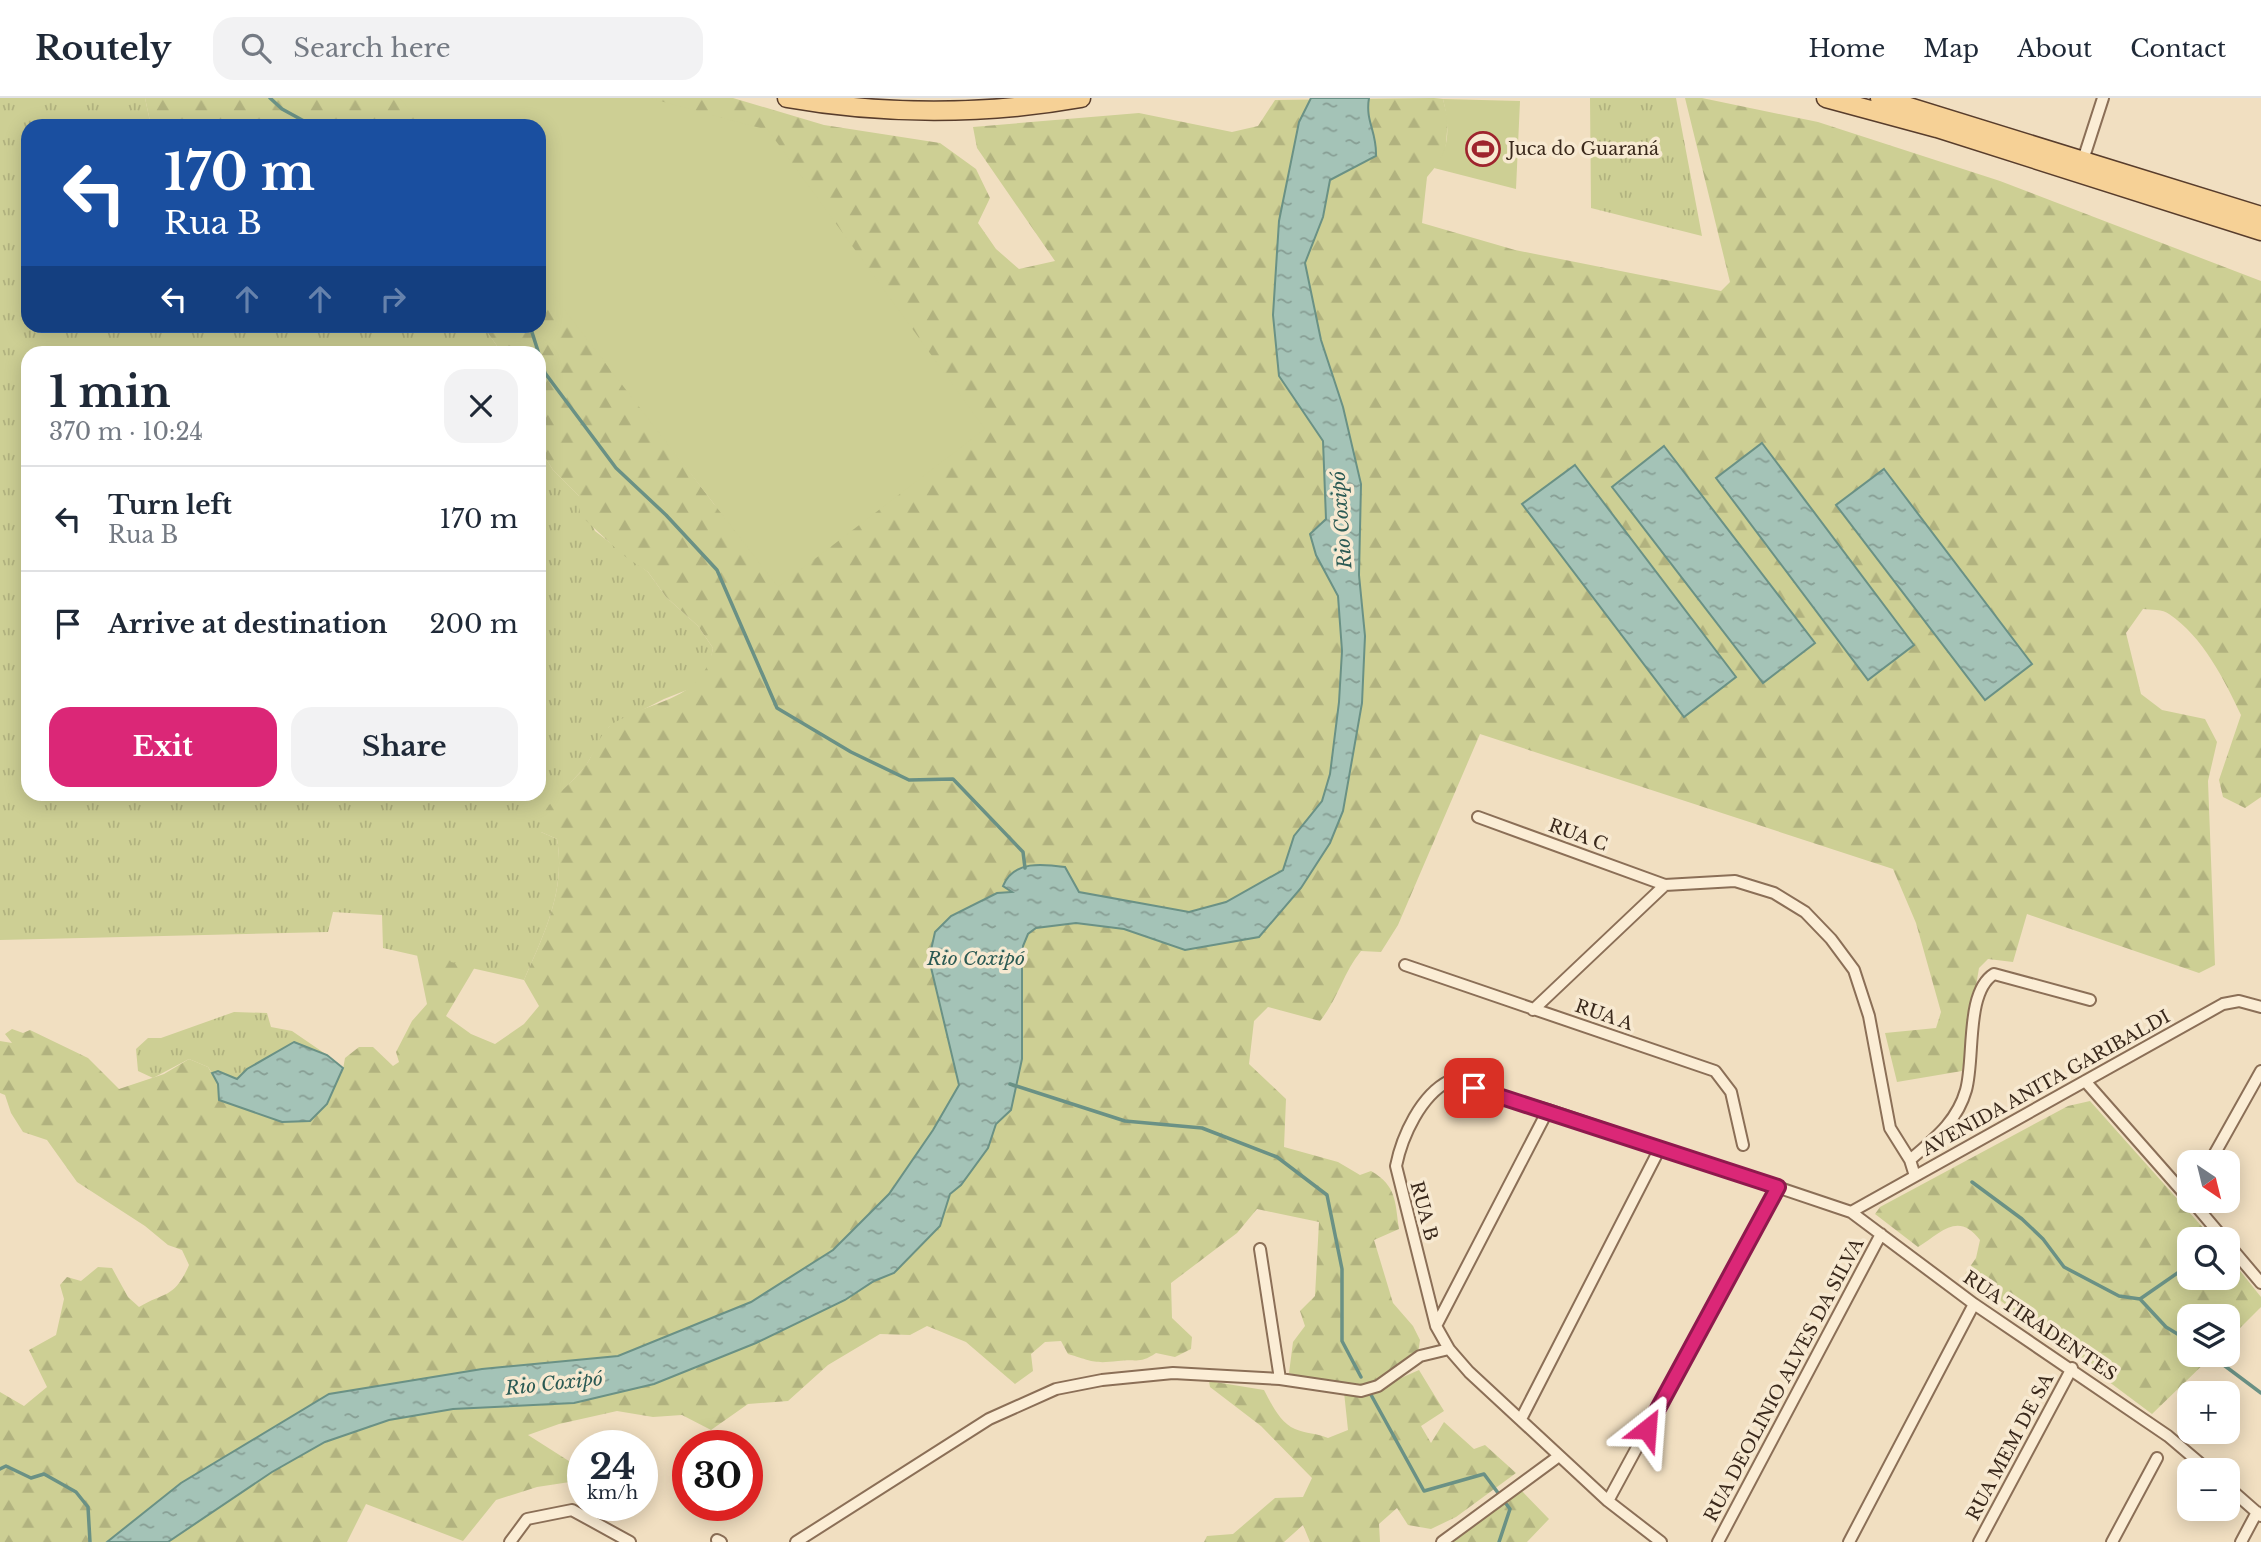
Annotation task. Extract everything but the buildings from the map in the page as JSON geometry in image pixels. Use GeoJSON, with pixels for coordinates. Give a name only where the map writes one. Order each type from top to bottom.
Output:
{"type":"FeatureCollection","features":[{"type":"Feature","properties":{"kind":"main road"},"geometry":{"type":"LineString","coordinates":[[787,98],[916,109],[1081,98]]}},
{"type":"Feature","properties":{"kind":"main road"},"geometry":{"type":"LineString","coordinates":[[1826,98],[1937,128],[2261,231]]}},
{"type":"Feature","properties":{"kind":"main road"},"geometry":{"type":"LineString","coordinates":[[1880,98],[2261,216]]}},
{"type":"Feature","properties":{"kind":"street"},"geometry":{"type":"LineString","coordinates":[[2083,160],[2103,98]]}},
{"type":"Feature","properties":{"kind":"street","name":"RUA C"},"geometry":{"type":"LineString","coordinates":[[1478,817],[1665,885]]}},
{"type":"Feature","properties":{"kind":"street"},"geometry":{"type":"LineString","coordinates":[[1533,1010],[1665,885],[1735,881],[1774,893],[1805,912],[1831,939],[1854,970],[1869,1016],[1890,1128],[1910,1160],[1915,1176]]}},
{"type":"Feature","properties":{"kind":"street","name":"RUA A"},"geometry":{"type":"LineString","coordinates":[[1405,965],[1715,1071],[1731,1092],[1743,1145]]}},
{"type":"Feature","properties":{"kind":"street"},"geometry":{"type":"LineString","coordinates":[[1910,1160],[1949,1127],[1966,1090],[1977,999],[1983,980],[1994,974],[2090,1000]]}},
{"type":"Feature","properties":{"kind":"street","name":"AVENIDA ANITA GARIBALDI"},"geometry":{"type":"LineString","coordinates":[[1851,1212],[2223,1004],[2239,1001],[2261,1007]]}},
{"type":"Feature","properties":{"kind":"street"},"geometry":{"type":"LineString","coordinates":[[2217,1150],[2261,1071]]}},
{"type":"Feature","properties":{"kind":"street","name":"RUA B"},"geometry":{"type":"LineString","coordinates":[[1436,1326],[1397,1177],[1399,1150],[1424,1101],[1439,1086],[1449,1081],[1548,1110],[1851,1212]]}},
{"type":"Feature","properties":{"kind":"street"},"geometry":{"type":"LineString","coordinates":[[2085,1081],[2177,1184]]}},
{"type":"Feature","properties":{"kind":"street"},"geometry":{"type":"LineString","coordinates":[[1548,1110],[1436,1326],[1449,1349],[1469,1372],[1608,1501],[1661,1542]]}},
{"type":"Feature","properties":{"kind":"street"},"geometry":{"type":"LineString","coordinates":[[1521,1419],[1660,1148]]}},
{"type":"Feature","properties":{"kind":"street"},"geometry":{"type":"LineString","coordinates":[[1608,1501],[1778,1187]]}},
{"type":"Feature","properties":{"kind":"street","name":"RUA TIRADENTES"},"geometry":{"type":"LineString","coordinates":[[1851,1212],[1974,1304],[2071,1368],[2168,1436],[2194,1458]]}},
{"type":"Feature","properties":{"kind":"street"},"geometry":{"type":"LineString","coordinates":[[2202,1213],[2214,1227]]}},
{"type":"Feature","properties":{"kind":"street","name":"RUA DEOLINIO ALVES DA SILVA"},"geometry":{"type":"LineString","coordinates":[[1718,1542],[1881,1234]]}},
{"type":"Feature","properties":{"kind":"street"},"geometry":{"type":"LineString","coordinates":[[1260,1249],[1280,1379]]}},
{"type":"Feature","properties":{"kind":"street"},"geometry":{"type":"LineString","coordinates":[[2240,1258],[2261,1283]]}},
{"type":"Feature","properties":{"kind":"street"},"geometry":{"type":"LineString","coordinates":[[1849,1542],[1974,1304]]}},
{"type":"Feature","properties":{"kind":"street"},"geometry":{"type":"LineString","coordinates":[[796,1542],[989,1419],[1056,1388],[1173,1373],[1280,1379],[1361,1391],[1378,1386],[1420,1356],[1449,1349]]}},
{"type":"Feature","properties":{"kind":"street","name":"RUA MEM DE SA"},"geometry":{"type":"LineString","coordinates":[[1979,1542],[2071,1368]]}},
{"type":"Feature","properties":{"kind":"street"},"geometry":{"type":"LineString","coordinates":[[1442,1542],[1559,1456]]}},
{"type":"Feature","properties":{"kind":"street"},"geometry":{"type":"LineString","coordinates":[[2112,1542],[2157,1458]]}},
{"type":"Feature","properties":{"kind":"street"},"geometry":{"type":"LineString","coordinates":[[2240,1497],[2259,1514],[2241,1542]]}},
{"type":"Feature","properties":{"kind":"street"},"geometry":{"type":"LineString","coordinates":[[510,1542],[527,1519],[572,1510],[629,1542]]}},
{"type":"Feature","properties":{"kind":"green space"},"geometry":{"type":"Polygon","coordinates":[[[0,98],[145,98],[150,119],[21,119],[21,333],[488,333],[497,346],[21,346],[21,801],[546,801],[546,459],[579,496],[595,531],[648,572],[666,597],[698,626],[713,648],[709,668],[692,688],[609,727],[585,767],[559,795],[541,832],[557,839],[559,858],[556,894],[546,929],[524,980],[383,948],[382,915],[333,912],[328,932],[0,940],[0,98]]]}},
{"type":"Feature","properties":{"kind":"green space"},"geometry":{"type":"Polygon","coordinates":[[[145,98],[409,98],[419,116],[418,119],[150,119],[145,98]]]}},
{"type":"Feature","properties":{"kind":"green space"},"geometry":{"type":"Polygon","coordinates":[[[400,98],[649,98],[768,130],[985,429],[778,587],[546,286],[546,119],[416,119],[400,98]]]}},
{"type":"Feature","properties":{"kind":"green space"},"geometry":{"type":"Polygon","coordinates":[[[618,98],[733,98],[824,125],[940,143],[976,169],[990,198],[978,223],[996,249],[1019,269],[1055,261],[977,148],[973,127],[1139,113],[1232,132],[1258,126],[1275,100],[1443,99],[1448,120],[1445,155],[1427,177],[1422,223],[1515,250],[1721,291],[1730,282],[1685,98],[1702,98],[1818,122],[2000,181],[2261,281],[2261,797],[2245,808],[2223,797],[2219,780],[2241,715],[2220,673],[2192,634],[2166,612],[2143,609],[2126,633],[2141,694],[2162,710],[2205,719],[2217,742],[2208,781],[2215,965],[2199,973],[2027,914],[2013,962],[1988,959],[1979,968],[1962,1071],[1897,1082],[1885,1033],[1936,1028],[1941,1012],[1916,923],[1893,869],[1480,734],[1398,925],[1381,952],[1361,951],[1320,1021],[1268,1007],[1254,1021],[1249,1064],[1286,1099],[1284,1147],[1338,1162],[1360,1175],[1371,1171],[1386,1183],[1393,1196],[1399,1229],[1374,1240],[1393,1303],[1413,1326],[1420,1340],[1418,1354],[1385,1385],[1419,1370],[1444,1411],[1421,1426],[1431,1443],[1444,1422],[1474,1449],[1485,1445],[1516,1473],[1456,1517],[1431,1529],[1408,1525],[1397,1508],[1379,1524],[1380,1542],[1310,1542],[1303,1525],[1284,1542],[1204,1542],[1207,1536],[1233,1534],[1275,1498],[1303,1497],[1312,1478],[1261,1426],[1210,1387],[1209,1381],[1264,1390],[1276,1412],[1290,1426],[1328,1438],[1348,1430],[1344,1392],[1374,1388],[1360,1385],[1343,1388],[1289,1373],[1293,1342],[1305,1326],[1300,1311],[1315,1296],[1319,1222],[1257,1209],[1237,1233],[1171,1283],[1172,1318],[1192,1337],[1191,1349],[1175,1357],[1156,1353],[1141,1360],[1098,1362],[1068,1354],[1061,1341],[1045,1342],[1031,1354],[1033,1371],[1015,1384],[966,1342],[927,1326],[910,1335],[880,1334],[828,1365],[788,1401],[748,1404],[711,1430],[682,1415],[653,1417],[617,1411],[559,1424],[528,1435],[567,1460],[567,1482],[537,1487],[496,1500],[463,1541],[366,1504],[347,1542],[0,1542],[0,1392],[24,1406],[47,1387],[29,1350],[56,1335],[64,1299],[60,1285],[67,1277],[81,1281],[98,1267],[112,1268],[128,1297],[139,1307],[174,1289],[189,1265],[182,1250],[168,1245],[145,1226],[77,1182],[47,1140],[23,1132],[11,1113],[5,1095],[0,1093],[0,1041],[12,1043],[5,1034],[12,1029],[23,1033],[30,1030],[88,1058],[119,1089],[164,1074],[189,1059],[208,1067],[218,1084],[343,1069],[345,1058],[359,1047],[373,1047],[393,1066],[399,1062],[396,1052],[412,1021],[427,1004],[417,955],[475,967],[446,1016],[471,1034],[495,1044],[524,1024],[539,1006],[524,980],[551,912],[558,876],[557,839],[541,832],[544,813],[585,766],[611,725],[687,689],[707,666],[713,648],[698,626],[666,597],[648,572],[623,555],[580,515],[579,496],[546,459],[546,346],[497,346],[488,333],[546,333],[546,281],[714,504],[737,524],[618,98]]]}},
{"type":"Feature","properties":{"kind":"green space"},"geometry":{"type":"Polygon","coordinates":[[[1590,98],[1676,98],[1702,236],[1591,208],[1590,98]]]}},
{"type":"Feature","properties":{"kind":"green space","name":"Juca do Guaraná"},"geometry":{"type":"Polygon","coordinates":[[[1443,99],[1520,101],[1516,189],[1434,168],[1446,144],[1447,118],[1443,99]]]}},
{"type":"Feature","properties":{"kind":"green space"},"geometry":{"type":"Polygon","coordinates":[[[234,1012],[267,1013],[271,1027],[292,1031],[327,1055],[294,1042],[247,1069],[237,1080],[218,1071],[212,1073],[208,1067],[189,1059],[153,1078],[138,1071],[136,1049],[148,1038],[161,1038],[234,1012]]]}},
{"type":"Feature","properties":{"kind":"green space"},"geometry":{"type":"Polygon","coordinates":[[[2090,1101],[2177,1199],[2177,1213],[2190,1213],[2202,1227],[2177,1227],[2177,1290],[2240,1290],[2240,1271],[2261,1297],[2261,1307],[2240,1328],[2240,1304],[2177,1304],[2177,1367],[2201,1367],[2186,1381],[2177,1381],[2177,1390],[2152,1414],[1965,1274],[1976,1258],[1980,1240],[1972,1231],[1964,1227],[1949,1227],[1918,1247],[1875,1214],[1880,1207],[2068,1106],[2090,1101]]]}},
{"type":"Feature","properties":{"kind":"green space"},"geometry":{"type":"Polygon","coordinates":[[[1517,1486],[1549,1519],[1527,1542],[1445,1542],[1517,1486]]]}},
{"type":"Feature","properties":{"kind":"water","name":"Rio Coxipó"},"geometry":{"type":"Polygon","coordinates":[[[1311,98],[1369,98],[1376,156],[1330,180],[1323,217],[1305,263],[1321,340],[1343,407],[1361,484],[1359,575],[1365,636],[1362,703],[1343,811],[1330,843],[1301,888],[1259,937],[1185,950],[1124,929],[1076,923],[1036,928],[1028,934],[1023,946],[1022,1059],[1011,1110],[996,1124],[988,1148],[961,1185],[950,1194],[940,1226],[894,1273],[874,1281],[845,1300],[756,1343],[654,1384],[574,1403],[453,1409],[389,1420],[325,1442],[272,1472],[168,1542],[107,1542],[181,1483],[329,1394],[482,1369],[618,1356],[751,1302],[833,1250],[889,1194],[933,1130],[959,1085],[929,959],[935,932],[951,916],[997,893],[1012,892],[1003,886],[1014,872],[1021,868],[1048,865],[1065,867],[1079,892],[1189,912],[1226,902],[1283,870],[1294,836],[1322,801],[1330,774],[1342,651],[1338,596],[1316,555],[1310,534],[1326,519],[1323,441],[1279,376],[1273,315],[1279,221],[1299,122],[1311,98]]]}},
{"type":"Feature","properties":{"kind":"water"},"geometry":{"type":"Polygon","coordinates":[[[1762,443],[1914,645],[1868,680],[1716,478],[1762,443]]]}},
{"type":"Feature","properties":{"kind":"water"},"geometry":{"type":"Polygon","coordinates":[[[1664,446],[1815,643],[1763,683],[1612,487],[1664,446]]]}},
{"type":"Feature","properties":{"kind":"water"},"geometry":{"type":"Polygon","coordinates":[[[1575,465],[1736,677],[1684,717],[1522,504],[1575,465]]]}},
{"type":"Feature","properties":{"kind":"water"},"geometry":{"type":"Polygon","coordinates":[[[1884,469],[2032,664],[1985,700],[1836,505],[1884,469]]]}},
{"type":"Feature","properties":{"kind":"water"},"geometry":{"type":"Polygon","coordinates":[[[294,1042],[327,1055],[343,1068],[327,1104],[310,1121],[282,1122],[219,1100],[218,1084],[212,1073],[218,1071],[237,1079],[247,1069],[294,1042]]]}},
{"type":"Feature","properties":{"kind":"waterway"},"geometry":{"type":"LineString","coordinates":[[270,98],[282,109],[300,119]]}},
{"type":"Feature","properties":{"kind":"waterway"},"geometry":{"type":"LineString","coordinates":[[532,333],[536,346]]}},
{"type":"Feature","properties":{"kind":"waterway"},"geometry":{"type":"LineString","coordinates":[[546,374],[616,468],[666,515],[717,570],[777,708],[851,752],[909,780],[953,779],[1023,852],[1025,868]]}},
{"type":"Feature","properties":{"kind":"waterway"},"geometry":{"type":"LineString","coordinates":[[1010,1084],[1125,1121],[1202,1128],[1277,1157],[1327,1195],[1342,1269],[1342,1341],[1361,1377]]}},
{"type":"Feature","properties":{"kind":"waterway"},"geometry":{"type":"LineString","coordinates":[[1972,1182],[2022,1219],[2043,1239],[2064,1267],[2119,1296],[2140,1299],[2166,1327],[2177,1334]]}},
{"type":"Feature","properties":{"kind":"waterway"},"geometry":{"type":"LineString","coordinates":[[2140,1299],[2177,1273]]}},
{"type":"Feature","properties":{"kind":"waterway"},"geometry":{"type":"LineString","coordinates":[[2226,1367],[2261,1393]]}},
{"type":"Feature","properties":{"kind":"waterway"},"geometry":{"type":"LineString","coordinates":[[1370,1393],[1424,1491],[1484,1474],[1510,1509],[1499,1542]]}},
{"type":"Feature","properties":{"kind":"waterway"},"geometry":{"type":"LineString","coordinates":[[0,1469],[6,1466],[31,1478],[44,1474],[76,1492],[88,1507],[90,1542]]}},
{"type":"Feature","properties":{"kind":"place","name":"Juca do Guaraná"},"geometry":{"type":"Point","coordinates":[1483,149]}},
{"type":"Feature","properties":{"kind":"route"},"geometry":{"type":"LineString","coordinates":[[1474,1088],[1778,1187],[1647,1429]]}}]}
